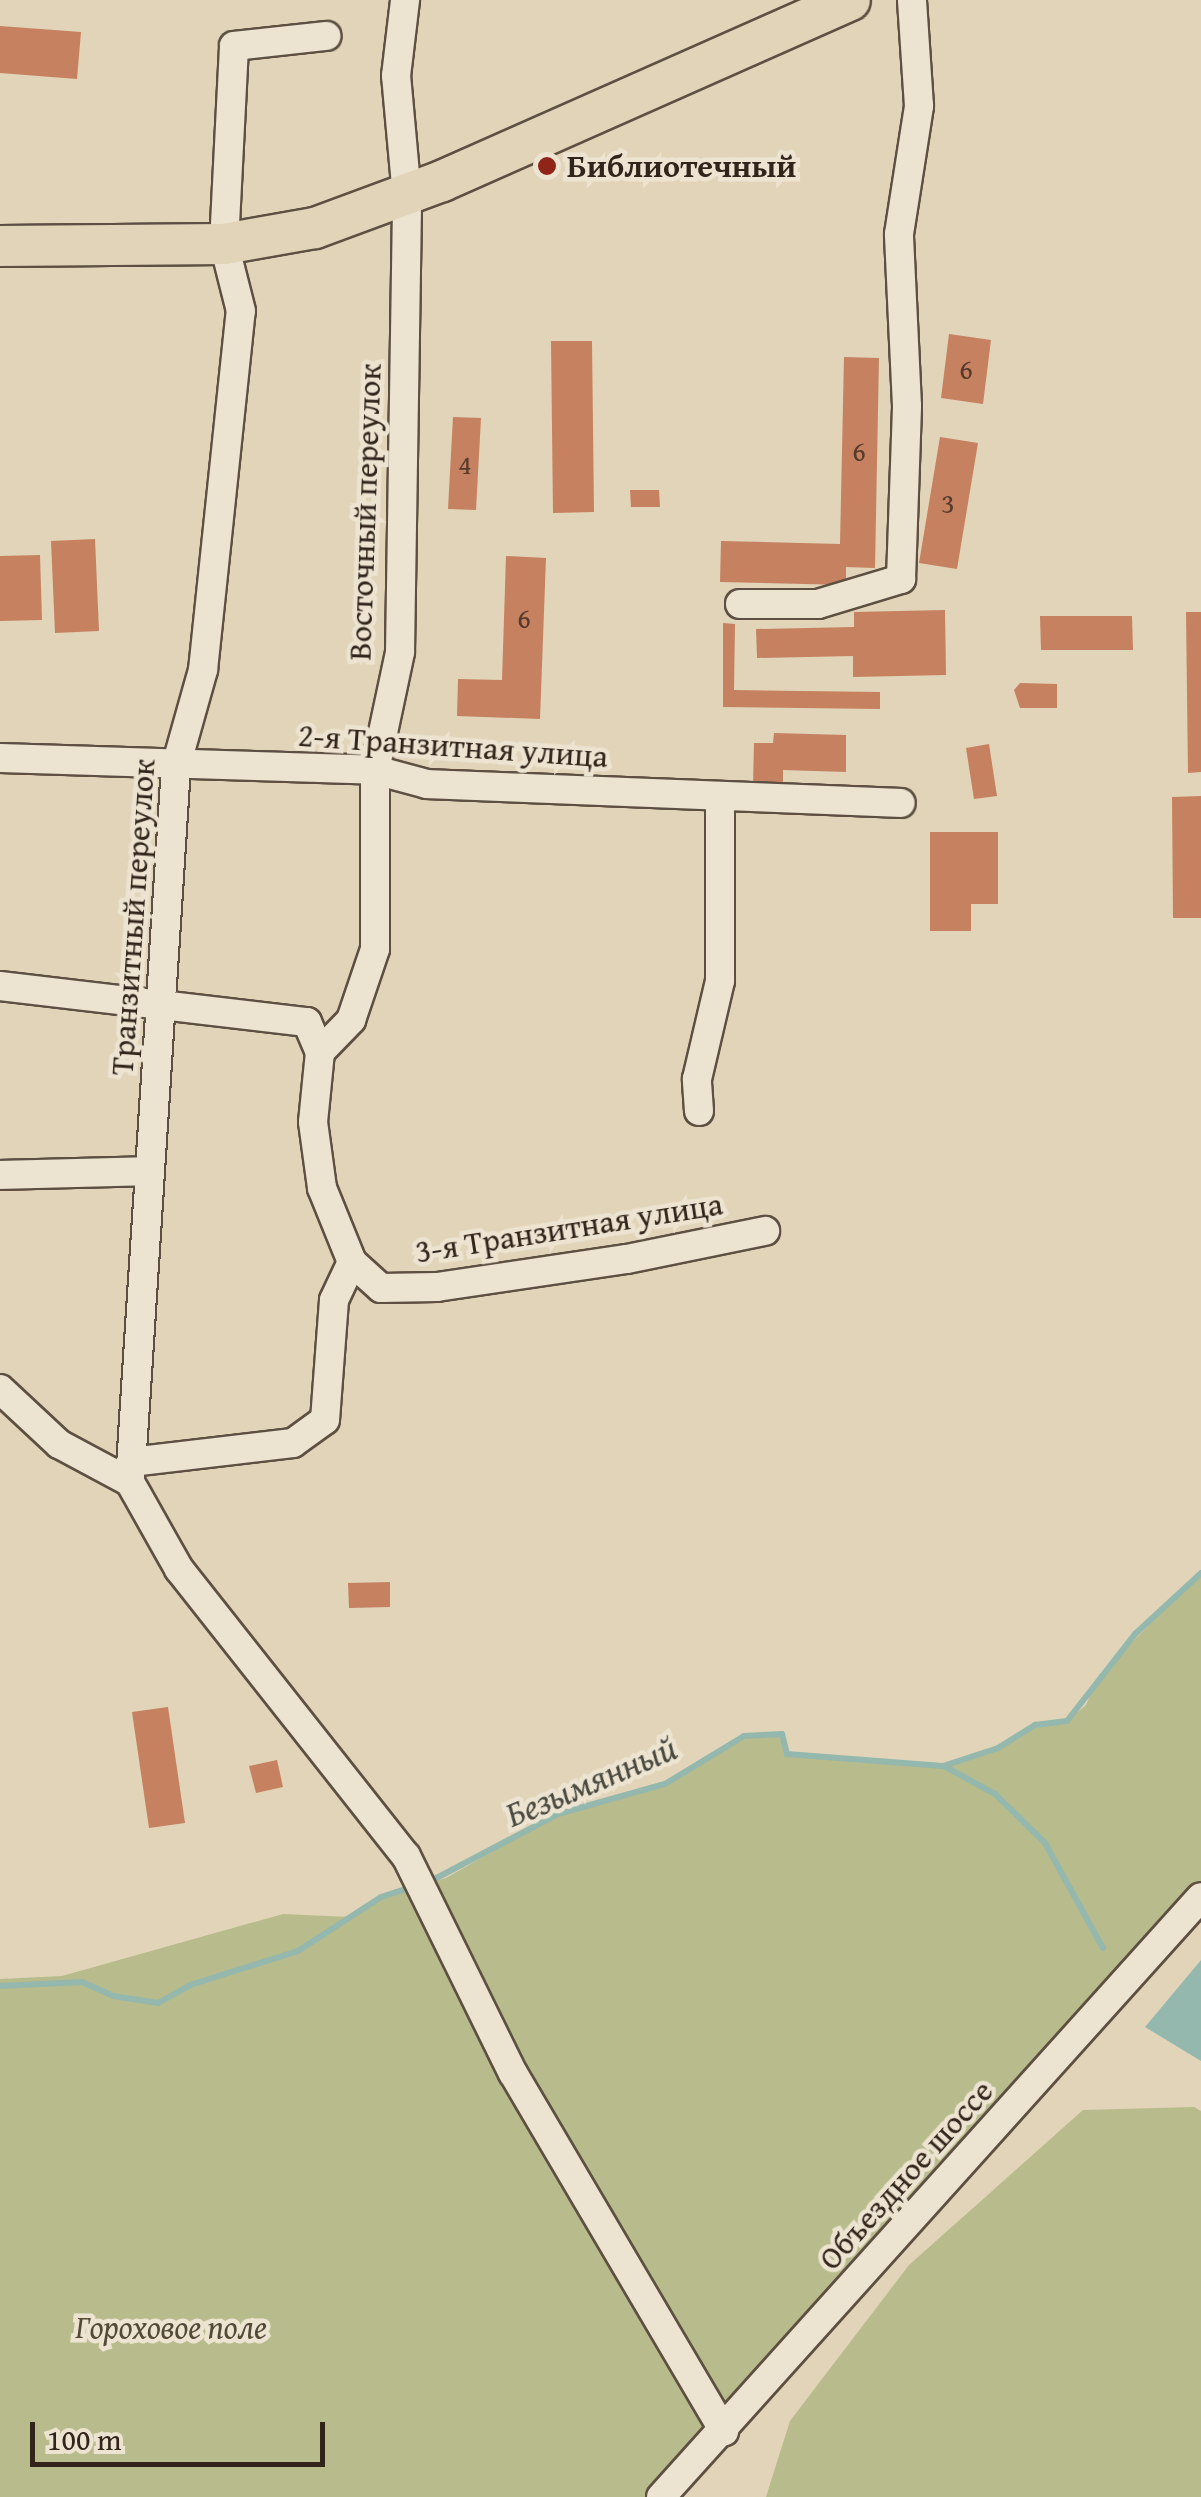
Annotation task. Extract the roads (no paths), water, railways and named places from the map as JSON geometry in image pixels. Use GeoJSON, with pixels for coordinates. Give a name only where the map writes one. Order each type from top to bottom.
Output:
{"type":"FeatureCollection","features":[{"type":"Feature","properties":{"kind":"highway"},"geometry":{"type":"LineString","coordinates":[[0,246],[224,244],[315,228],[407,196],[850,0]]}},
{"type":"Feature","properties":{"kind":"street","name":"Восточный переулок"},"geometry":{"type":"LineString","coordinates":[[320,1052],[351,1020],[375,948],[375,770],[400,652],[407,196],[396,76],[405,0]]}},
{"type":"Feature","properties":{"kind":"street"},"geometry":{"type":"LineString","coordinates":[[740,604],[818,604],[901,578],[906,406],[899,234],[919,106],[912,0]]}},
{"type":"Feature","properties":{"kind":"street","name":"Транзитный переулок"},"geometry":{"type":"LineString","coordinates":[[131,1472],[176,766],[203,670],[241,311],[224,244],[234,46],[326,36]]}},
{"type":"Feature","properties":{"kind":"street","name":"2-я Транзитная улица"},"geometry":{"type":"LineString","coordinates":[[0,758],[375,770],[427,784],[720,800],[901,803]]}},
{"type":"Feature","properties":{"kind":"street"},"geometry":{"type":"LineString","coordinates":[[699,1111],[697,1078],[720,981],[720,800]]}},
{"type":"Feature","properties":{"kind":"street"},"geometry":{"type":"LineString","coordinates":[[0,986],[307,1022],[320,1052],[312,1122],[322,1188],[352,1262],[334,1300],[325,1420],[294,1442],[131,1472],[58,1444],[0,1389]]}},
{"type":"Feature","properties":{"kind":"street"},"geometry":{"type":"LineString","coordinates":[[0,1175],[150,1171]]}},
{"type":"Feature","properties":{"kind":"street","name":"3-я Транзитная улица"},"geometry":{"type":"LineString","coordinates":[[352,1262],[381,1288],[437,1287],[716,1244],[765,1231]]}},
{"type":"Feature","properties":{"kind":"street"},"geometry":{"type":"LineString","coordinates":[[131,1472],[200,1597],[338,1763],[406,1856],[514,2072],[724,2431]]}},
{"type":"Feature","properties":{"kind":"street","name":"Объездное шоссе"},"geometry":{"type":"LineString","coordinates":[[661,2497],[1201,1897]]}},
{"type":"Feature","properties":{"kind":"water"},"geometry":{"type":"Polygon","coordinates":[[[1201,1960],[1201,2061],[1145,2027],[1201,1960]]]}},
{"type":"Feature","properties":{"kind":"waterway","name":"Безымянный"},"geometry":{"type":"LineString","coordinates":[[427,1883],[558,1814],[665,1784],[744,1736],[782,1734],[787,1754],[943,1766],[998,1748],[1035,1725],[1067,1721],[1135,1634],[1201,1573]]}},
{"type":"Feature","properties":{"kind":"waterway"},"geometry":{"type":"LineString","coordinates":[[944,1766],[995,1794],[1045,1843],[1103,1948]]}},
{"type":"Feature","properties":{"kind":"waterway","name":"Безымянный"},"geometry":{"type":"LineString","coordinates":[[0,1986],[82,1982],[113,1996],[158,2003],[190,1985],[298,1951],[381,1897],[415,1886]]}},
{"type":"Feature","properties":{"kind":"place","name":"Библиотечный"},"geometry":{"type":"Point","coordinates":[547,166]}},
{"type":"Feature","properties":{"kind":"park label","name":"Гороховое поле"},"geometry":{"type":"Point","coordinates":[171,2327]}}]}
